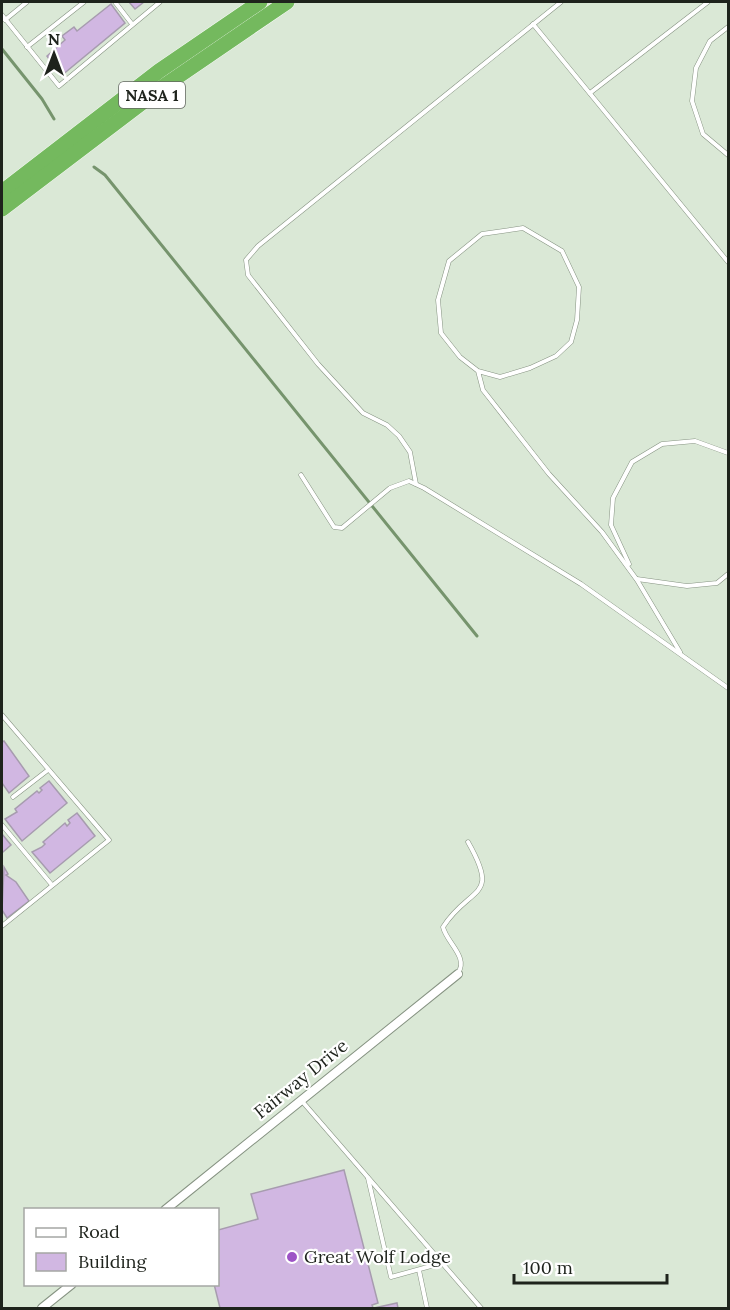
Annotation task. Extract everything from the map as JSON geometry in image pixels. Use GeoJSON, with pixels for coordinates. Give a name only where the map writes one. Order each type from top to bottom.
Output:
{"type":"FeatureCollection","features":[{"type":"Feature","properties":{"kind":"highway","name":"NASA 1"},"geometry":{"type":"LineString","coordinates":[[2,192],[159,71],[260,2]]}},
{"type":"Feature","properties":{"kind":"highway","name":"NASA 1"},"geometry":{"type":"LineString","coordinates":[[2,210],[164,86],[287,2]]}},
{"type":"Feature","properties":{"kind":"highway"},"geometry":{"type":"LineString","coordinates":[[2,186],[61,145]]}},
{"type":"Feature","properties":{"kind":"street","name":"Fairway Drive"},"geometry":{"type":"LineString","coordinates":[[166,1208],[458,974]]}},
{"type":"Feature","properties":{"kind":"street"},"geometry":{"type":"LineString","coordinates":[[42,1308],[70,1286]]}},
{"type":"Feature","properties":{"kind":"lane"},"geometry":{"type":"LineString","coordinates":[[5,20],[27,2]]}},
{"type":"Feature","properties":{"kind":"lane"},"geometry":{"type":"LineString","coordinates":[[27,47],[84,2]]}},
{"type":"Feature","properties":{"kind":"lane"},"geometry":{"type":"LineString","coordinates":[[115,2],[132,24]]}},
{"type":"Feature","properties":{"kind":"lane"},"geometry":{"type":"LineString","coordinates":[[2,15],[58,86],[160,2]]}},
{"type":"Feature","properties":{"kind":"lane"},"geometry":{"type":"LineString","coordinates":[[416,484],[410,452],[399,436],[387,425],[363,413],[318,364],[248,275],[246,260],[258,246],[561,2]]}},
{"type":"Feature","properties":{"kind":"lane"},"geometry":{"type":"LineString","coordinates":[[590,93],[708,2]]}},
{"type":"Feature","properties":{"kind":"lane"},"geometry":{"type":"LineString","coordinates":[[533,24],[729,262]]}},
{"type":"Feature","properties":{"kind":"lane"},"geometry":{"type":"LineString","coordinates":[[729,27],[710,41],[696,68],[692,101],[703,134],[729,155]]}},
{"type":"Feature","properties":{"kind":"lane"},"geometry":{"type":"LineString","coordinates":[[478,371],[500,377],[530,368],[556,356],[571,342],[577,320],[579,287],[562,251],[523,228],[482,234],[449,261],[438,300],[441,333],[460,357],[478,371],[483,390],[549,474],[602,532],[637,580],[687,586],[717,583],[729,574]]}},
{"type":"Feature","properties":{"kind":"lane"},"geometry":{"type":"LineString","coordinates":[[680,652],[623,554],[611,525],[613,498],[632,462],[662,444],[695,441],[729,453]]}},
{"type":"Feature","properties":{"kind":"lane"},"geometry":{"type":"LineString","coordinates":[[301,475],[334,527],[342,528],[390,488],[409,481],[416,484],[581,584],[729,688]]}},
{"type":"Feature","properties":{"kind":"lane"},"geometry":{"type":"LineString","coordinates":[[2,715],[109,840],[2,926]]}},
{"type":"Feature","properties":{"kind":"lane"},"geometry":{"type":"LineString","coordinates":[[14,797],[48,770]]}},
{"type":"Feature","properties":{"kind":"lane"},"geometry":{"type":"LineString","coordinates":[[2,825],[52,885]]}},
{"type":"Feature","properties":{"kind":"lane"},"geometry":{"type":"LineString","coordinates":[[458,974],[461,959],[443,927],[455,911],[482,888],[484,880],[479,862],[468,842]]}},
{"type":"Feature","properties":{"kind":"lane"},"geometry":{"type":"LineString","coordinates":[[301,1100],[481,1308]]}},
{"type":"Feature","properties":{"kind":"lane"},"geometry":{"type":"LineString","coordinates":[[368,1178],[391,1277],[442,1263]]}},
{"type":"Feature","properties":{"kind":"lane"},"geometry":{"type":"LineString","coordinates":[[419,1269],[427,1308]]}},
{"type":"Feature","properties":{"kind":"building"},"geometry":{"type":"Polygon","coordinates":[[[129,2],[144,2],[135,9],[129,2]]]}},
{"type":"Feature","properties":{"kind":"building"},"geometry":{"type":"Polygon","coordinates":[[[111,4],[125,23],[61,76],[47,56],[65,40],[62,36],[74,27],[77,31],[111,4]]]}},
{"type":"Feature","properties":{"kind":"building"},"geometry":{"type":"Polygon","coordinates":[[[4,741],[29,776],[9,793],[2,783],[2,742],[4,741]]]}},
{"type":"Feature","properties":{"kind":"building"},"geometry":{"type":"Polygon","coordinates":[[[49,781],[67,803],[22,841],[5,819],[17,812],[15,809],[37,791],[39,793],[42,790],[40,788],[49,781]]]}},
{"type":"Feature","properties":{"kind":"building"},"geometry":{"type":"Polygon","coordinates":[[[77,813],[95,836],[50,873],[32,852],[42,847],[45,844],[43,842],[65,823],[67,826],[70,823],[68,820],[77,813]]]}},
{"type":"Feature","properties":{"kind":"building"},"geometry":{"type":"Polygon","coordinates":[[[2,834],[11,845],[3,852],[2,851],[2,834]]]}},
{"type":"Feature","properties":{"kind":"building"},"geometry":{"type":"Polygon","coordinates":[[[4,867],[8,874],[6,875],[16,882],[29,901],[7,918],[2,910],[4,867]]]}},
{"type":"Feature","properties":{"kind":"building","name":"Great Wolf Lodge"},"geometry":{"type":"Polygon","coordinates":[[[344,1170],[378,1303],[372,1305],[373,1308],[220,1308],[214,1286],[219,1286],[219,1230],[258,1219],[251,1194],[344,1170]]]}},
{"type":"Feature","properties":{"kind":"building","name":"Great Wolf Lodge"},"geometry":{"type":"Polygon","coordinates":[[[397,1303],[398,1308],[374,1308],[397,1303]]]}},
{"type":"Feature","properties":{"kind":"waterway"},"geometry":{"type":"LineString","coordinates":[[2,49],[42,99],[54,119]]}},
{"type":"Feature","properties":{"kind":"waterway"},"geometry":{"type":"LineString","coordinates":[[94,167],[105,175],[477,636]]}},
{"type":"Feature","properties":{"kind":"place","name":"Great Wolf Lodge"},"geometry":{"type":"Point","coordinates":[292,1257]}}]}
